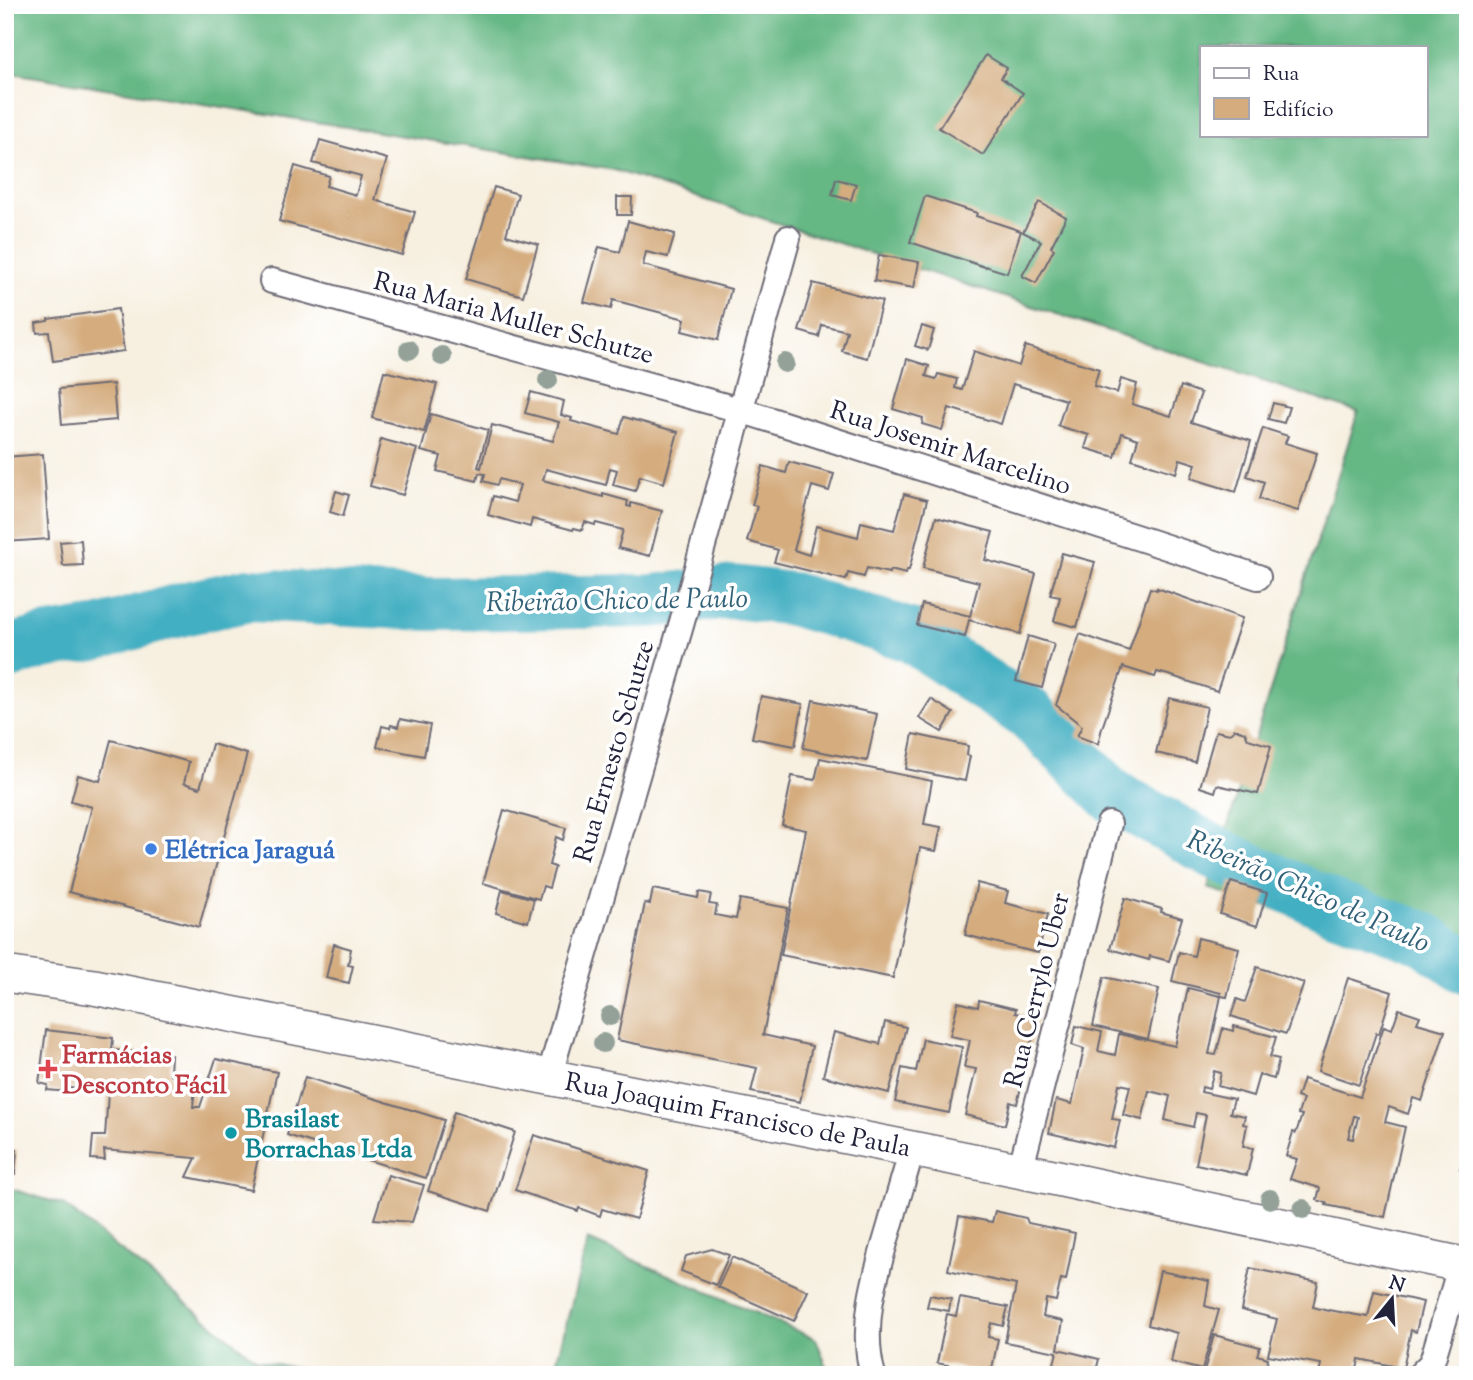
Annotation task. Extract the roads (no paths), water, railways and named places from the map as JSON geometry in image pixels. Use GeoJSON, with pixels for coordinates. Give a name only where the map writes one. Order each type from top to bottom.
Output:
{"type":"FeatureCollection","features":[{"type":"Feature","properties":{"kind":"main road","name":"Rua Joaquim Francisco de Paula"},"geometry":{"type":"LineString","coordinates":[[5,974],[94,987],[912,1149],[1464,1265]]}},
{"type":"Feature","properties":{"kind":"street","name":"Rua Ernesto Schutze"},"geometry":{"type":"LineString","coordinates":[[549,1077],[682,622],[788,238]]}},
{"type":"Feature","properties":{"kind":"street","name":"Rua Maria Muller Schutze"},"geometry":{"type":"LineString","coordinates":[[272,281],[740,410]]}},
{"type":"Feature","properties":{"kind":"street","name":"Rua Josemir Marcelino"},"geometry":{"type":"LineString","coordinates":[[740,410],[1258,577]]}},
{"type":"Feature","properties":{"kind":"street","name":"Rua Cerrylo Uber"},"geometry":{"type":"LineString","coordinates":[[1020,1171],[1109,824]]}},
{"type":"Feature","properties":{"kind":"street"},"geometry":{"type":"LineString","coordinates":[[873,1375],[868,1344],[870,1306],[912,1149]]}},
{"type":"Feature","properties":{"kind":"street"},"geometry":{"type":"LineString","coordinates":[[1431,1363],[1464,1265]]}},
{"type":"Feature","properties":{"kind":"lane"},"geometry":{"type":"LineString","coordinates":[[1411,1375],[1431,1363]]}},
{"type":"Feature","properties":{"kind":"waterway","name":"Ribeirão Chico de Paulo"},"geometry":{"type":"LineString","coordinates":[[5,653],[249,595],[430,604],[652,601],[733,592],[792,599],[912,636],[1029,714],[1113,796],[1241,865],[1332,906],[1423,938],[1468,968]]}},
{"type":"Feature","properties":{"kind":"place","name":"Elétrica Jaraguá"},"geometry":{"type":"Point","coordinates":[151,849]}},
{"type":"Feature","properties":{"kind":"place","name":"Farmácias Desconto Fácil"},"geometry":{"type":"Point","coordinates":[48,1069]}},
{"type":"Feature","properties":{"kind":"place","name":"Brasilast Borrachas Ltda"},"geometry":{"type":"Point","coordinates":[231,1133]}}]}
